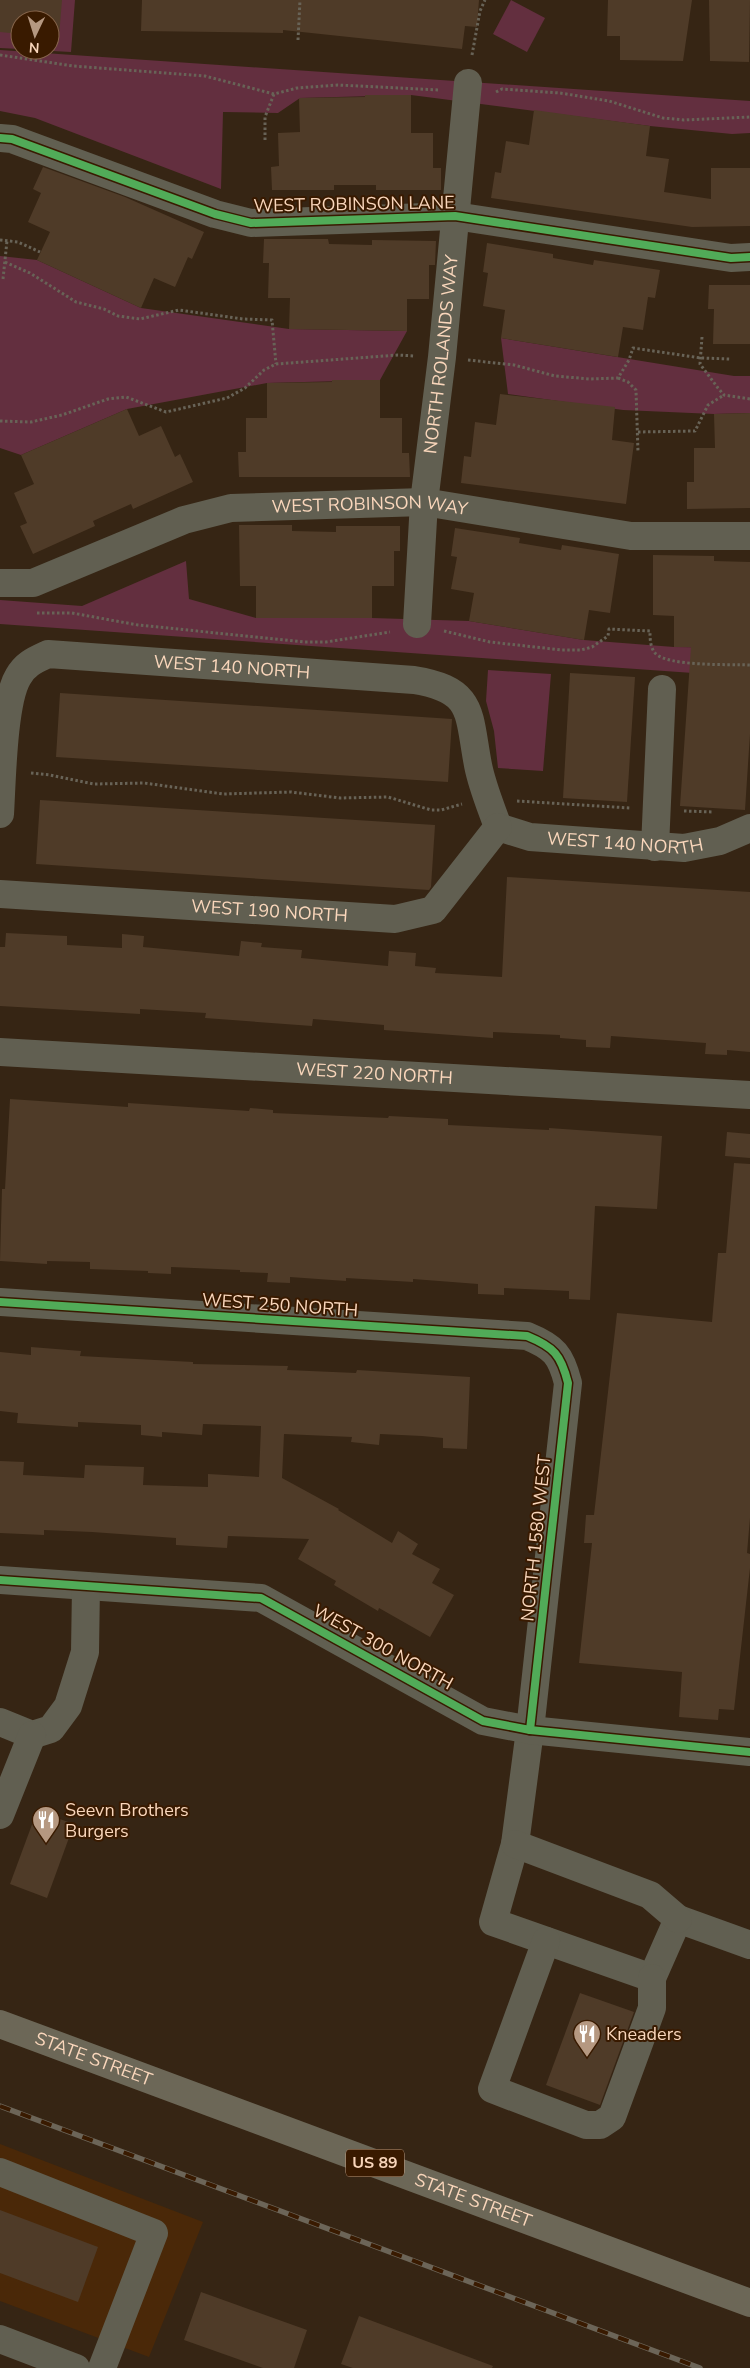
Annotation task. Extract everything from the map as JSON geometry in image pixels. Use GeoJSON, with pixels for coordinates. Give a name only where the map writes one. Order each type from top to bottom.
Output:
{"type":"FeatureCollection","features":[{"type":"Feature","properties":{"kind":"main road","name":"STATE STREET"},"geometry":{"type":"LineString","coordinates":[[0,2024],[750,2302]]}},
{"type":"Feature","properties":{"kind":"street","name":"NORTH ROLANDS WAY"},"geometry":{"type":"LineString","coordinates":[[417,624],[424,502],[442,358],[469,78]]}},
{"type":"Feature","properties":{"kind":"street","name":"WEST ROBINSON LANE"},"geometry":{"type":"LineString","coordinates":[[0,138],[12,139],[215,214],[251,223],[456,216],[732,258],[750,258]]}},
{"type":"Feature","properties":{"kind":"street","name":"WEST ROBINSON WAY"},"geometry":{"type":"LineString","coordinates":[[0,583],[33,583],[184,520],[231,508],[424,502],[631,536],[750,536]]}},
{"type":"Feature","properties":{"kind":"street","name":"WEST 140 NORTH"},"geometry":{"type":"LineString","coordinates":[[3,773],[10,701],[18,677],[29,662],[48,654],[73,655],[414,680],[438,684],[454,692],[464,704],[471,720],[478,767],[487,797]]}},
{"type":"Feature","properties":{"kind":"street"},"geometry":{"type":"LineString","coordinates":[[655,847],[662,689]]}},
{"type":"Feature","properties":{"kind":"street"},"geometry":{"type":"LineString","coordinates":[[0,814],[3,773]]}},
{"type":"Feature","properties":{"kind":"street"},"geometry":{"type":"LineString","coordinates":[[487,797],[498,827]]}},
{"type":"Feature","properties":{"kind":"street","name":"WEST 140 NORTH"},"geometry":{"type":"LineString","coordinates":[[498,827],[530,837],[684,848],[720,842],[750,828]]}},
{"type":"Feature","properties":{"kind":"street","name":"WEST 190 NORTH"},"geometry":{"type":"LineString","coordinates":[[0,894],[395,919],[433,910],[498,827]]}},
{"type":"Feature","properties":{"kind":"street","name":"WEST 220 NORTH"},"geometry":{"type":"LineString","coordinates":[[0,1052],[750,1095]]}},
{"type":"Feature","properties":{"kind":"street","name":"WEST 250 NORTH"},"geometry":{"type":"LineString","coordinates":[[0,1302],[527,1336],[544,1343],[555,1351]]}},
{"type":"Feature","properties":{"kind":"street","name":"NORTH 1580 WEST"},"geometry":{"type":"LineString","coordinates":[[546,1942],[493,1922],[515,1844],[530,1730],[568,1383],[564,1366],[555,1351]]}},
{"type":"Feature","properties":{"kind":"street","name":"WEST 300 NORTH"},"geometry":{"type":"LineString","coordinates":[[0,1580],[261,1598],[484,1721],[530,1730],[750,1752]]}},
{"type":"Feature","properties":{"kind":"street"},"geometry":{"type":"LineString","coordinates":[[0,1722],[32,1735],[52,1729],[68,1706],[85,1652],[86,1586]]}},
{"type":"Feature","properties":{"kind":"street"},"geometry":{"type":"LineString","coordinates":[[0,1815],[32,1735]]}},
{"type":"Feature","properties":{"kind":"street"},"geometry":{"type":"LineString","coordinates":[[515,1844],[650,1895],[678,1919],[750,1945]]}},
{"type":"Feature","properties":{"kind":"street"},"geometry":{"type":"LineString","coordinates":[[652,1978],[546,1942],[492,2088],[586,2125],[600,2126],[612,2117],[652,2008],[652,1978],[678,1919]]}},
{"type":"Feature","properties":{"kind":"street"},"geometry":{"type":"LineString","coordinates":[[0,2172],[154,2233],[102,2368]]}},
{"type":"Feature","properties":{"kind":"street"},"geometry":{"type":"LineString","coordinates":[[0,2339],[76,2368]]}},
{"type":"Feature","properties":{"kind":"path"},"geometry":{"type":"LineString","coordinates":[[298,40],[300,0]]}},
{"type":"Feature","properties":{"kind":"path"},"geometry":{"type":"LineString","coordinates":[[469,78],[480,11],[485,0]]}},
{"type":"Feature","properties":{"kind":"path"},"geometry":{"type":"LineString","coordinates":[[0,55],[73,66],[205,76],[274,94],[297,88],[469,78],[498,92],[502,88],[560,93],[609,101],[663,118],[684,120],[750,117]]}},
{"type":"Feature","properties":{"kind":"path"},"geometry":{"type":"LineString","coordinates":[[265,140],[265,117],[274,94]]}},
{"type":"Feature","properties":{"kind":"path"},"geometry":{"type":"LineString","coordinates":[[0,240],[18,242],[40,252]]}},
{"type":"Feature","properties":{"kind":"path"},"geometry":{"type":"LineString","coordinates":[[3,279],[7,241]]}},
{"type":"Feature","properties":{"kind":"path"},"geometry":{"type":"LineString","coordinates":[[6,262],[30,273],[76,302],[104,309],[118,316],[140,319],[179,310],[243,319],[272,320],[276,364]]}},
{"type":"Feature","properties":{"kind":"path"},"geometry":{"type":"LineString","coordinates":[[702,337],[700,364],[724,395]]}},
{"type":"Feature","properties":{"kind":"path"},"geometry":{"type":"LineString","coordinates":[[618,378],[629,360],[633,348],[701,358],[730,359]]}},
{"type":"Feature","properties":{"kind":"path"},"geometry":{"type":"LineString","coordinates":[[0,421],[31,422],[62,415],[108,399],[126,397],[166,412],[227,398],[244,388],[264,370],[276,364],[398,355],[514,365],[555,376],[590,380],[618,378],[628,382],[636,390],[638,452]]}},
{"type":"Feature","properties":{"kind":"path"},"geometry":{"type":"LineString","coordinates":[[638,432],[695,431],[708,406],[724,395],[750,399]]}},
{"type":"Feature","properties":{"kind":"path"},"geometry":{"type":"LineString","coordinates":[[27,612],[72,613],[138,625],[305,642],[326,642],[382,633],[417,624],[490,642],[562,650],[581,650],[592,647],[608,636],[610,629],[650,631],[652,647],[655,653],[672,661],[750,664]]}},
{"type":"Feature","properties":{"kind":"path"},"geometry":{"type":"LineString","coordinates":[[3,773],[50,774],[94,784],[162,785],[223,794],[290,792],[340,798],[388,797],[432,810],[441,810],[487,797],[658,810],[722,812]]}},
{"type":"Feature","properties":{"kind":"shaded area"},"geometry":{"type":"Polygon","coordinates":[[[0,0],[75,0],[71,52],[60,51],[60,10],[10,10],[10,48],[0,48],[0,0]]]}},
{"type":"Feature","properties":{"kind":"shaded area"},"geometry":{"type":"Polygon","coordinates":[[[511,0],[545,18],[527,52],[493,34],[511,0]]]}},
{"type":"Feature","properties":{"kind":"shaded area"},"geometry":{"type":"Polygon","coordinates":[[[0,50],[10,51],[10,60],[60,60],[60,54],[750,101],[750,133],[732,134],[650,126],[411,95],[300,98],[278,113],[223,112],[221,189],[35,118],[0,111],[0,50]]]}},
{"type":"Feature","properties":{"kind":"shaded area"},"geometry":{"type":"Polygon","coordinates":[[[0,256],[37,260],[141,308],[289,329],[407,331],[380,380],[267,383],[127,409],[21,455],[0,448],[0,256]]]}},
{"type":"Feature","properties":{"kind":"shaded area"},"geometry":{"type":"Polygon","coordinates":[[[501,338],[734,376],[750,376],[750,413],[714,414],[623,410],[508,394],[501,338]]]}},
{"type":"Feature","properties":{"kind":"shaded area"},"geometry":{"type":"Polygon","coordinates":[[[186,561],[189,599],[256,618],[372,618],[469,621],[584,640],[674,647],[750,648],[750,677],[0,624],[0,600],[82,606],[186,561]]]}},
{"type":"Feature","properties":{"kind":"shaded area"},"geometry":{"type":"Polygon","coordinates":[[[488,670],[551,674],[543,771],[498,768],[494,731],[486,701],[488,670]]]}},
{"type":"Feature","properties":{"kind":"shaded area"},"geometry":{"type":"Polygon","coordinates":[[[0,2144],[203,2222],[149,2357],[0,2301],[0,2144]]]}},
{"type":"Feature","properties":{"kind":"building"},"geometry":{"type":"Polygon","coordinates":[[[0,0],[62,0],[60,25],[60,10],[10,10],[10,33],[0,32],[0,0]]]}},
{"type":"Feature","properties":{"kind":"building"},"geometry":{"type":"Polygon","coordinates":[[[142,0],[479,0],[477,27],[465,26],[462,49],[283,30],[283,33],[141,31],[142,0]]]}},
{"type":"Feature","properties":{"kind":"building"},"geometry":{"type":"Polygon","coordinates":[[[608,0],[692,0],[683,61],[620,60],[620,36],[607,36],[608,0]]]}},
{"type":"Feature","properties":{"kind":"building"},"geometry":{"type":"Polygon","coordinates":[[[709,0],[750,0],[749,62],[710,61],[709,0]]]}},
{"type":"Feature","properties":{"kind":"building"},"geometry":{"type":"Polygon","coordinates":[[[365,95],[411,95],[411,133],[433,133],[433,168],[441,168],[441,190],[376,190],[376,185],[334,185],[334,190],[272,190],[271,167],[279,166],[278,133],[300,132],[299,98],[365,97],[365,95]]]}},
{"type":"Feature","properties":{"kind":"building"},"geometry":{"type":"Polygon","coordinates":[[[534,110],[650,126],[646,156],[669,159],[664,192],[711,199],[711,168],[750,168],[750,226],[692,227],[491,198],[495,172],[501,173],[506,141],[529,145],[534,110]]]}},
{"type":"Feature","properties":{"kind":"building"},"geometry":{"type":"Polygon","coordinates":[[[43,167],[125,197],[204,232],[192,259],[188,257],[175,287],[154,278],[141,308],[37,260],[50,232],[28,222],[41,193],[33,189],[43,167]]]}},
{"type":"Feature","properties":{"kind":"building"},"geometry":{"type":"Polygon","coordinates":[[[264,239],[328,239],[329,244],[372,245],[372,240],[436,241],[435,265],[429,265],[429,299],[407,299],[407,331],[289,329],[290,298],[268,298],[269,263],[263,263],[264,239]]]}},
{"type":"Feature","properties":{"kind":"building"},"geometry":{"type":"Polygon","coordinates":[[[487,243],[553,254],[553,258],[593,265],[594,260],[660,270],[655,298],[648,297],[643,330],[623,327],[618,357],[501,338],[505,310],[483,306],[488,273],[483,272],[487,243]]]}},
{"type":"Feature","properties":{"kind":"building"},"geometry":{"type":"Polygon","coordinates":[[[709,285],[750,285],[750,344],[713,344],[714,309],[708,309],[709,285]]]}},
{"type":"Feature","properties":{"kind":"building"},"geometry":{"type":"Polygon","coordinates":[[[332,380],[380,380],[380,418],[402,418],[402,453],[409,453],[410,477],[239,477],[238,452],[246,452],[246,418],[267,418],[267,383],[332,382],[332,380]]]}},
{"type":"Feature","properties":{"kind":"building"},"geometry":{"type":"Polygon","coordinates":[[[500,394],[615,407],[612,440],[634,443],[626,504],[461,483],[464,456],[471,457],[475,422],[496,425],[500,394]]]}},
{"type":"Feature","properties":{"kind":"building"},"geometry":{"type":"Polygon","coordinates":[[[127,409],[139,436],[161,426],[175,457],[180,454],[193,482],[133,509],[131,504],[93,521],[95,526],[33,554],[20,526],[27,523],[14,493],[34,484],[21,455],[127,409]]]}},
{"type":"Feature","properties":{"kind":"building"},"geometry":{"type":"Polygon","coordinates":[[[750,413],[750,508],[687,509],[687,482],[694,482],[694,448],[715,448],[714,414],[750,413]]]}},
{"type":"Feature","properties":{"kind":"building"},"geometry":{"type":"Polygon","coordinates":[[[239,525],[292,525],[292,531],[336,532],[336,526],[400,526],[400,551],[394,551],[394,586],[372,586],[372,618],[256,618],[256,586],[240,586],[239,525]]]}},
{"type":"Feature","properties":{"kind":"building"},"geometry":{"type":"Polygon","coordinates":[[[455,528],[520,538],[519,543],[561,550],[562,545],[619,554],[610,613],[589,610],[584,640],[469,621],[474,593],[451,589],[457,557],[451,556],[455,528]]]}},
{"type":"Feature","properties":{"kind":"building"},"geometry":{"type":"Polygon","coordinates":[[[653,555],[714,556],[714,561],[750,562],[750,734],[745,810],[680,806],[691,647],[674,647],[674,616],[653,615],[653,555]]]}},
{"type":"Feature","properties":{"kind":"building"},"geometry":{"type":"Polygon","coordinates":[[[570,673],[635,677],[627,802],[563,798],[570,673]]]}},
{"type":"Feature","properties":{"kind":"building"},"geometry":{"type":"Polygon","coordinates":[[[60,693],[452,719],[448,782],[56,757],[60,693]]]}},
{"type":"Feature","properties":{"kind":"building"},"geometry":{"type":"Polygon","coordinates":[[[40,800],[435,825],[431,887],[429,890],[36,864],[40,800]]]}},
{"type":"Feature","properties":{"kind":"building"},"geometry":{"type":"Polygon","coordinates":[[[507,877],[750,892],[750,1052],[727,1050],[727,1055],[705,1054],[706,1043],[611,1036],[610,1048],[586,1047],[586,1040],[560,1038],[560,1035],[493,1032],[493,1038],[384,1030],[384,1025],[313,1019],[312,1026],[205,1018],[206,1013],[140,1009],[140,1014],[0,1006],[0,947],[5,947],[6,933],[67,936],[67,945],[122,948],[122,934],[144,936],[143,947],[239,956],[241,941],[262,943],[261,947],[302,950],[301,958],[388,966],[389,951],[416,953],[415,966],[436,968],[435,973],[502,977],[507,877]]]}},
{"type":"Feature","properties":{"kind":"building"},"geometry":{"type":"Polygon","coordinates":[[[10,1099],[128,1107],[128,1103],[249,1111],[250,1108],[273,1110],[273,1113],[448,1119],[448,1125],[549,1130],[549,1128],[662,1136],[657,1209],[595,1206],[590,1300],[569,1299],[569,1291],[504,1288],[504,1295],[478,1294],[478,1284],[413,1279],[413,1282],[346,1278],[346,1281],[290,1277],[290,1283],[267,1282],[268,1273],[240,1272],[240,1270],[171,1267],[171,1274],[148,1273],[148,1271],[90,1269],[90,1262],[47,1261],[47,1264],[0,1261],[2,1189],[5,1189],[10,1099]]]}},
{"type":"Feature","properties":{"kind":"building"},"geometry":{"type":"Polygon","coordinates":[[[727,1132],[750,1134],[750,1158],[725,1156],[727,1132]]]}},
{"type":"Feature","properties":{"kind":"building"},"geometry":{"type":"Polygon","coordinates":[[[734,1163],[750,1164],[750,1518],[747,1553],[750,1554],[750,1568],[734,1710],[719,1709],[718,1720],[679,1717],[682,1672],[579,1663],[592,1543],[584,1543],[586,1515],[594,1515],[617,1313],[712,1322],[718,1253],[726,1253],[734,1163]]]}},
{"type":"Feature","properties":{"kind":"building"},"geometry":{"type":"Polygon","coordinates":[[[31,1347],[81,1351],[80,1356],[193,1362],[193,1364],[288,1366],[287,1370],[356,1373],[357,1370],[470,1377],[467,1449],[443,1448],[443,1438],[422,1436],[380,1434],[379,1445],[351,1442],[352,1437],[284,1434],[282,1478],[339,1509],[392,1543],[398,1531],[418,1544],[412,1554],[440,1569],[432,1583],[454,1595],[430,1637],[379,1608],[378,1611],[334,1585],[336,1581],[298,1559],[309,1539],[228,1536],[227,1548],[176,1545],[176,1538],[92,1532],[44,1530],[44,1535],[0,1533],[0,1461],[24,1462],[23,1475],[84,1478],[85,1465],[144,1467],[143,1485],[208,1487],[208,1474],[259,1477],[261,1426],[203,1424],[202,1435],[162,1432],[162,1437],[141,1435],[141,1425],[78,1422],[78,1427],[17,1423],[18,1413],[0,1411],[0,1352],[31,1355],[31,1347]]]}},
{"type":"Feature","properties":{"kind":"building","name":"Seevn Brothers Burgers"},"geometry":{"type":"Polygon","coordinates":[[[37,1811],[74,1824],[47,1898],[10,1884],[37,1811]]]}},
{"type":"Feature","properties":{"kind":"building","name":"Kneaders"},"geometry":{"type":"Polygon","coordinates":[[[580,1993],[634,2012],[600,2105],[546,2085],[580,1993]]]}},
{"type":"Feature","properties":{"kind":"building"},"geometry":{"type":"Polygon","coordinates":[[[0,2210],[98,2247],[78,2302],[0,2273],[0,2210]]]}},
{"type":"Feature","properties":{"kind":"building"},"geometry":{"type":"Polygon","coordinates":[[[201,2292],[307,2330],[294,2368],[263,2368],[184,2340],[201,2292]]]}},
{"type":"Feature","properties":{"kind":"building"},"geometry":{"type":"Polygon","coordinates":[[[359,2316],[493,2366],[492,2368],[353,2368],[341,2364],[359,2316]]]}},
{"type":"Feature","properties":{"kind":"railway"},"geometry":{"type":"LineString","coordinates":[[0,2106],[700,2368]]}},
{"type":"Feature","properties":{"kind":"cycle path"},"geometry":{"type":"LineString","coordinates":[[0,138],[12,139],[215,214],[251,223],[455,216],[731,258],[750,257]]}},
{"type":"Feature","properties":{"kind":"cycle path"},"geometry":{"type":"LineString","coordinates":[[0,1302],[527,1336],[550,1348],[559,1359],[568,1383],[530,1730]]}},
{"type":"Feature","properties":{"kind":"cycle path"},"geometry":{"type":"LineString","coordinates":[[0,1580],[261,1598],[483,1721],[530,1730],[750,1752]]}},
{"type":"Feature","properties":{"kind":"place","name":"Seevn Brothers Burgers"},"geometry":{"type":"Point","coordinates":[46,1844]}},
{"type":"Feature","properties":{"kind":"place","name":"Kneaders"},"geometry":{"type":"Point","coordinates":[587,2058]}}]}
